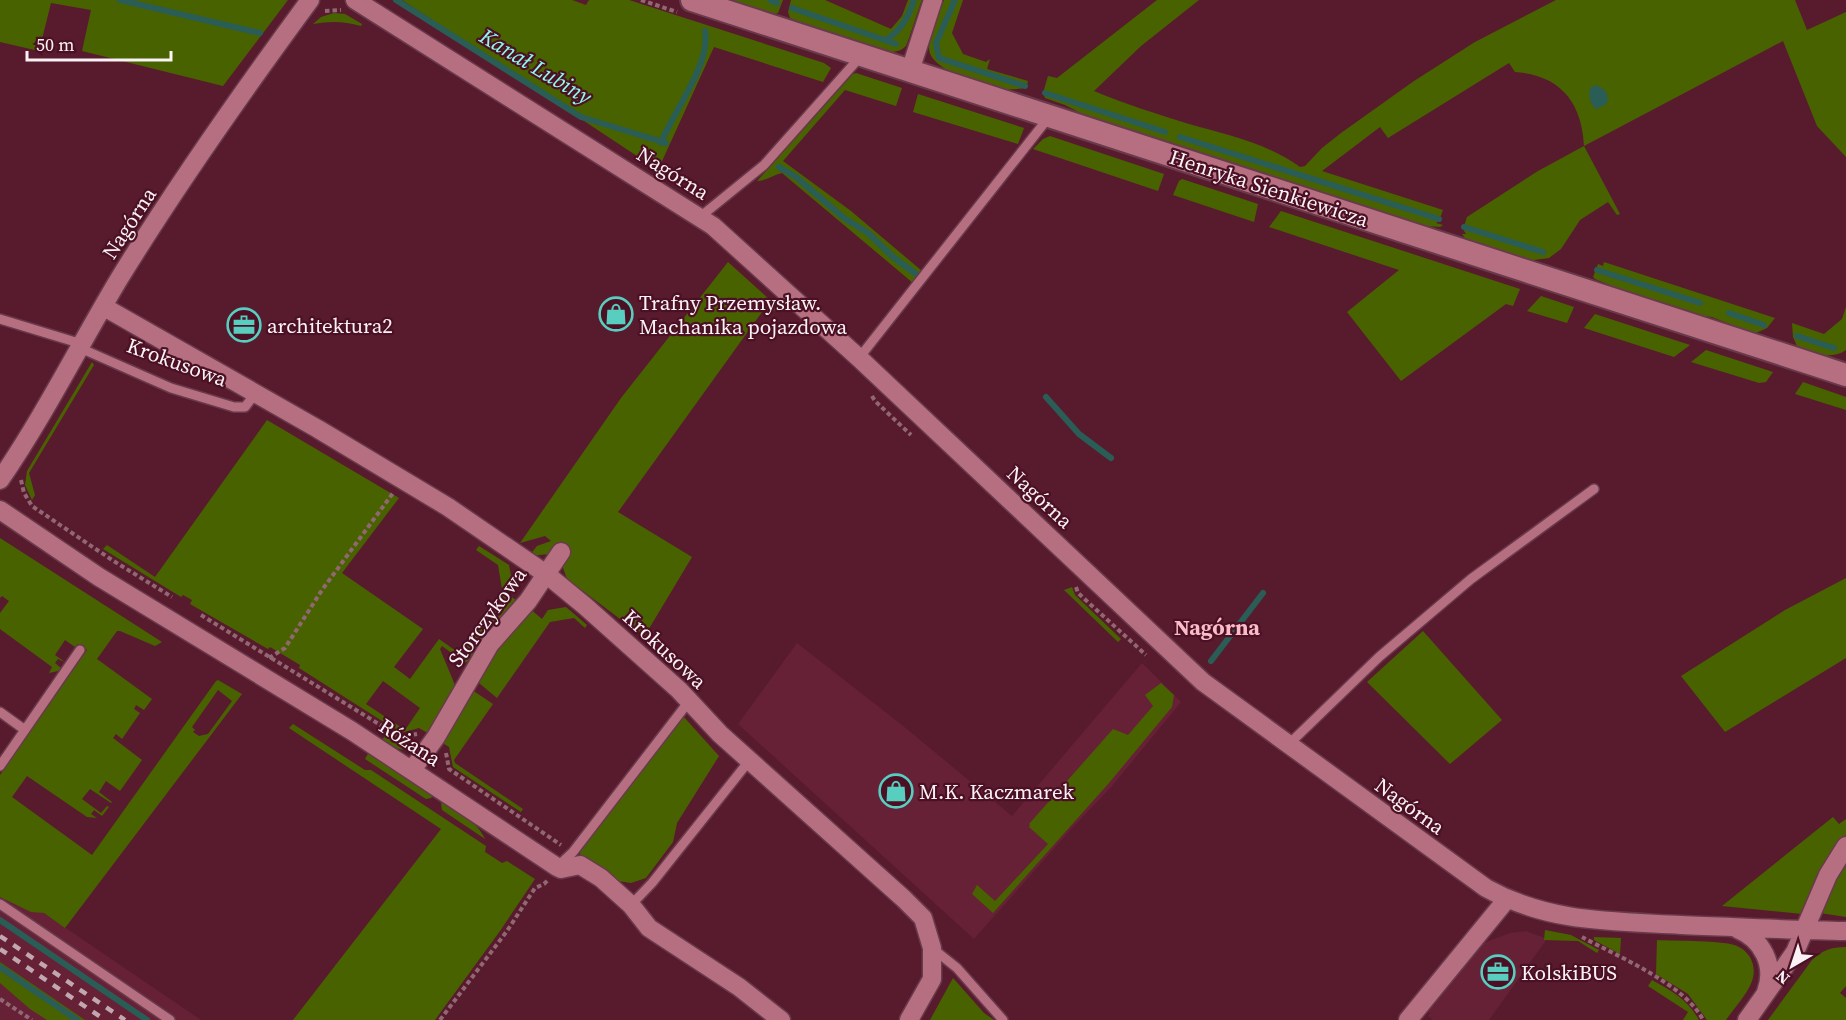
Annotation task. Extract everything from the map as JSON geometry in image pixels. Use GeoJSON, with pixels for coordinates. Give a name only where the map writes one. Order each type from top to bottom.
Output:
{"type":"FeatureCollection","features":[{"type":"Feature","properties":{"kind":"street","name":"Nagórna"},"geometry":{"type":"LineString","coordinates":[[0,480],[104,307],[223,119],[310,0]]}},
{"type":"Feature","properties":{"kind":"street","name":"Nagórna"},"geometry":{"type":"LineString","coordinates":[[355,0],[700,217],[734,244],[859,358],[1189,669],[1220,695],[1474,881],[1507,899],[1539,911],[1576,918],[1804,931],[1795,952],[1747,1020]]}},
{"type":"Feature","properties":{"kind":"street","name":"Henryka Sienkiewicza"},"geometry":{"type":"LineString","coordinates":[[692,0],[1846,375]]}},
{"type":"Feature","properties":{"kind":"street"},"geometry":{"type":"LineString","coordinates":[[910,71],[933,0]]}},
{"type":"Feature","properties":{"kind":"street","name":"Krokusowa"},"geometry":{"type":"LineString","coordinates":[[104,307],[448,507],[546,574],[585,606],[690,700],[720,734],[904,899],[922,918],[932,948],[932,979],[909,1020]]}},
{"type":"Feature","properties":{"kind":"street","name":"Różana"},"geometry":{"type":"LineString","coordinates":[[0,510],[99,577],[312,705],[557,867]]}},
{"type":"Feature","properties":{"kind":"street","name":"Storczykowa"},"geometry":{"type":"LineString","coordinates":[[412,770],[436,736],[490,644],[528,601],[561,552]]}},
{"type":"Feature","properties":{"kind":"street"},"geometry":{"type":"LineString","coordinates":[[1846,846],[1828,875],[1804,931],[1846,931]]}},
{"type":"Feature","properties":{"kind":"street"},"geometry":{"type":"LineString","coordinates":[[557,867],[561,869],[580,865],[601,878],[631,905],[649,928],[739,987],[781,1020]]}},
{"type":"Feature","properties":{"kind":"street"},"geometry":{"type":"LineString","coordinates":[[1408,1020],[1507,899]]}},
{"type":"Feature","properties":{"kind":"street","name":"Nagórna"},"geometry":{"type":"LineString","coordinates":[[1731,927],[1751,936],[1760,946],[1767,960],[1769,982],[1762,999]]}},
{"type":"Feature","properties":{"kind":"lane"},"geometry":{"type":"LineString","coordinates":[[700,217],[764,165],[861,55]]}},
{"type":"Feature","properties":{"kind":"lane"},"geometry":{"type":"LineString","coordinates":[[859,358],[1049,117]]}},
{"type":"Feature","properties":{"kind":"lane"},"geometry":{"type":"LineString","coordinates":[[0,319],[81,346]]}},
{"type":"Feature","properties":{"kind":"lane","name":"Krokusowa"},"geometry":{"type":"LineString","coordinates":[[81,346],[171,388],[234,407],[245,407],[255,394]]}},
{"type":"Feature","properties":{"kind":"lane"},"geometry":{"type":"LineString","coordinates":[[1288,745],[1379,657],[1471,579],[1594,489]]}},
{"type":"Feature","properties":{"kind":"lane"},"geometry":{"type":"LineString","coordinates":[[0,766],[80,650]]}},
{"type":"Feature","properties":{"kind":"lane"},"geometry":{"type":"LineString","coordinates":[[557,867],[573,852],[690,700]]}},
{"type":"Feature","properties":{"kind":"lane"},"geometry":{"type":"LineString","coordinates":[[0,712],[25,730]]}},
{"type":"Feature","properties":{"kind":"lane"},"geometry":{"type":"LineString","coordinates":[[631,905],[652,883],[749,761]]}},
{"type":"Feature","properties":{"kind":"lane"},"geometry":{"type":"LineString","coordinates":[[0,904],[170,1020]]}},
{"type":"Feature","properties":{"kind":"lane"},"geometry":{"type":"LineString","coordinates":[[932,948],[957,968],[1003,1020]]}},
{"type":"Feature","properties":{"kind":"path"},"geometry":{"type":"LineString","coordinates":[[22,475],[24,493],[32,506],[178,602]]}},
{"type":"Feature","properties":{"kind":"path"},"geometry":{"type":"LineString","coordinates":[[260,675],[270,657],[285,648],[322,590],[403,481]]}},
{"type":"Feature","properties":{"kind":"path"},"geometry":{"type":"LineString","coordinates":[[198,614],[400,737],[416,733],[425,740]]}},
{"type":"Feature","properties":{"kind":"path"},"geometry":{"type":"LineString","coordinates":[[437,748],[446,753],[449,769],[573,852]]}},
{"type":"Feature","properties":{"kind":"path"},"geometry":{"type":"LineString","coordinates":[[440,1020],[500,941],[535,888],[539,886]]}},
{"type":"Feature","properties":{"kind":"path"},"geometry":{"type":"LineString","coordinates":[[1581,936],[1675,988],[1693,1004],[1703,1020]]}},
{"type":"Feature","properties":{"kind":"path"},"geometry":{"type":"LineString","coordinates":[[0,999],[32,1020]]}},
{"type":"Feature","properties":{"kind":"shaded area"},"geometry":{"type":"Polygon","coordinates":[[[1596,85],[1606,91],[1608,100],[1605,105],[1596,109],[1589,94],[1590,88],[1596,85]]]}},
{"type":"Feature","properties":{"kind":"shaded area","name":"M.K. Kaczmarek"},"geometry":{"type":"Polygon","coordinates":[[[797,643],[902,725],[1012,816],[1142,663],[1181,702],[1112,786],[974,939],[738,724],[797,643]]]}},
{"type":"Feature","properties":{"kind":"shaded area"},"geometry":{"type":"Polygon","coordinates":[[[0,884],[63,926],[201,1020],[0,1020],[0,884]]]}},
{"type":"Feature","properties":{"kind":"shaded area"},"geometry":{"type":"Polygon","coordinates":[[[1526,931],[1547,939],[1489,1020],[1433,1020],[1428,1016],[1430,1013],[1425,1010],[1478,945],[1510,933],[1526,931]]]}},
{"type":"Feature","properties":{"kind":"green space"},"geometry":{"type":"Polygon","coordinates":[[[0,0],[288,0],[223,86],[82,51],[91,10],[51,3],[39,51],[0,42],[0,0]]]}},
{"type":"Feature","properties":{"kind":"green space"},"geometry":{"type":"Polygon","coordinates":[[[402,0],[572,0],[586,5],[589,0],[629,0],[824,63],[831,68],[823,82],[714,47],[658,170],[402,0]]]}},
{"type":"Feature","properties":{"kind":"green space"},"geometry":{"type":"Polygon","coordinates":[[[723,0],[783,0],[778,13],[775,14],[723,0]]]}},
{"type":"Feature","properties":{"kind":"green space"},"geometry":{"type":"Polygon","coordinates":[[[791,0],[825,0],[891,29],[902,16],[908,0],[922,0],[906,46],[893,52],[790,18],[788,12],[791,0]]]}},
{"type":"Feature","properties":{"kind":"green space"},"geometry":{"type":"Polygon","coordinates":[[[944,0],[963,0],[952,33],[963,54],[986,62],[990,59],[987,69],[1028,81],[1026,88],[991,88],[958,76],[938,63],[932,56],[929,43],[944,0]]]}},
{"type":"Feature","properties":{"kind":"green space"},"geometry":{"type":"Polygon","coordinates":[[[1157,0],[1199,0],[1141,46],[1094,91],[1153,113],[1261,146],[1300,167],[1305,166],[1341,133],[1414,81],[1475,42],[1556,0],[1795,0],[1807,30],[1846,12],[1846,157],[1817,126],[1783,41],[1584,146],[1579,116],[1566,94],[1556,85],[1544,79],[1531,74],[1515,72],[1509,63],[1388,138],[1380,127],[1322,171],[1443,210],[1436,223],[1443,225],[1440,227],[1414,225],[1094,120],[1065,105],[1045,98],[1043,93],[1048,76],[1057,78],[1157,0]]]}},
{"type":"Feature","properties":{"kind":"green space"},"geometry":{"type":"Polygon","coordinates":[[[334,13],[345,14],[362,24],[361,26],[331,22],[313,24],[321,17],[334,13]]]}},
{"type":"Feature","properties":{"kind":"green space"},"geometry":{"type":"Polygon","coordinates":[[[856,73],[902,88],[896,106],[845,90],[783,161],[851,211],[922,271],[913,283],[782,173],[757,181],[856,73]]]}},
{"type":"Feature","properties":{"kind":"green space"},"geometry":{"type":"Polygon","coordinates":[[[918,94],[1024,128],[1018,144],[913,112],[918,94]]]}},
{"type":"Feature","properties":{"kind":"green space"},"geometry":{"type":"Polygon","coordinates":[[[1050,136],[1164,174],[1158,191],[1033,149],[1043,139],[1050,136]]]}},
{"type":"Feature","properties":{"kind":"green space"},"geometry":{"type":"Polygon","coordinates":[[[1584,146],[1620,214],[1617,215],[1608,202],[1580,220],[1561,249],[1549,258],[1534,260],[1515,257],[1467,241],[1462,234],[1466,234],[1463,229],[1467,217],[1538,171],[1584,146]]]}},
{"type":"Feature","properties":{"kind":"green space"},"geometry":{"type":"Polygon","coordinates":[[[1182,179],[1258,204],[1254,222],[1173,195],[1182,179]]]}},
{"type":"Feature","properties":{"kind":"green space"},"geometry":{"type":"Polygon","coordinates":[[[1281,211],[1520,289],[1513,306],[1506,304],[1401,381],[1347,312],[1399,270],[1269,227],[1281,211]]]}},
{"type":"Feature","properties":{"kind":"green space"},"geometry":{"type":"Polygon","coordinates":[[[728,262],[781,310],[762,312],[618,512],[692,557],[644,637],[567,579],[562,565],[550,554],[529,556],[537,546],[551,541],[545,536],[520,543],[621,398],[728,262]]]}},
{"type":"Feature","properties":{"kind":"green space"},"geometry":{"type":"Polygon","coordinates":[[[1604,262],[1775,318],[1767,328],[1754,334],[1712,317],[1694,315],[1693,312],[1662,302],[1649,301],[1595,279],[1593,277],[1598,264],[1603,266],[1604,262]]]}},
{"type":"Feature","properties":{"kind":"green space"},"geometry":{"type":"Polygon","coordinates":[[[1541,296],[1574,307],[1567,323],[1527,311],[1541,296]]]}},
{"type":"Feature","properties":{"kind":"green space"},"geometry":{"type":"Polygon","coordinates":[[[1846,307],[1846,350],[1834,355],[1822,355],[1797,346],[1793,337],[1792,323],[1824,334],[1842,319],[1846,307]]]}},
{"type":"Feature","properties":{"kind":"green space"},"geometry":{"type":"Polygon","coordinates":[[[1595,314],[1690,345],[1674,357],[1584,328],[1595,314]]]}},
{"type":"Feature","properties":{"kind":"green space"},"geometry":{"type":"Polygon","coordinates":[[[1706,350],[1773,372],[1766,382],[1759,383],[1691,362],[1706,350]]]}},
{"type":"Feature","properties":{"kind":"green space"},"geometry":{"type":"Polygon","coordinates":[[[92,362],[94,365],[29,473],[35,495],[32,500],[25,485],[27,471],[92,362]]]}},
{"type":"Feature","properties":{"kind":"green space"},"geometry":{"type":"Polygon","coordinates":[[[1803,382],[1846,397],[1846,410],[1795,394],[1803,382]]]}},
{"type":"Feature","properties":{"kind":"green space"},"geometry":{"type":"Polygon","coordinates":[[[267,420],[399,498],[342,573],[423,629],[394,667],[410,679],[439,639],[459,653],[502,589],[498,565],[476,550],[479,546],[509,565],[513,587],[507,594],[519,602],[474,657],[465,663],[442,646],[440,649],[455,685],[432,733],[429,734],[419,728],[401,733],[299,668],[300,665],[190,604],[192,600],[183,595],[181,597],[103,549],[107,545],[155,577],[267,420]],[[383,681],[366,704],[405,730],[420,708],[383,681]]]}},
{"type":"Feature","properties":{"kind":"green space"},"geometry":{"type":"Polygon","coordinates":[[[0,538],[162,642],[155,646],[117,631],[97,659],[152,699],[144,710],[136,705],[134,709],[140,713],[122,739],[116,734],[113,738],[142,760],[120,791],[106,781],[99,792],[111,803],[90,789],[82,799],[101,813],[107,806],[109,807],[102,816],[94,810],[91,814],[97,818],[87,817],[27,776],[12,797],[92,855],[216,681],[242,694],[65,928],[44,913],[31,912],[0,897],[0,775],[87,650],[78,644],[75,647],[65,640],[55,655],[65,662],[58,659],[55,663],[61,668],[49,673],[52,667],[0,629],[0,613],[9,601],[2,596],[0,598],[0,538]],[[218,690],[192,727],[195,730],[193,732],[199,736],[208,734],[232,701],[218,690]]]}},
{"type":"Feature","properties":{"kind":"green space"},"geometry":{"type":"Polygon","coordinates":[[[1846,578],[1846,658],[1725,732],[1681,676],[1785,610],[1846,578]]]}},
{"type":"Feature","properties":{"kind":"green space"},"geometry":{"type":"Polygon","coordinates":[[[1072,587],[1075,595],[1121,639],[1118,642],[1064,590],[1072,587]]]}},
{"type":"Feature","properties":{"kind":"green space"},"geometry":{"type":"Polygon","coordinates":[[[566,607],[587,625],[585,628],[574,618],[550,622],[497,698],[479,683],[477,674],[529,608],[542,619],[548,610],[566,607]]]}},
{"type":"Feature","properties":{"kind":"green space"},"geometry":{"type":"Polygon","coordinates":[[[1423,631],[1502,720],[1450,764],[1367,682],[1423,631]]]}},
{"type":"Feature","properties":{"kind":"green space"},"geometry":{"type":"Polygon","coordinates":[[[1161,683],[1174,695],[1172,707],[1109,783],[993,913],[972,894],[977,885],[995,901],[1048,844],[1029,827],[1029,824],[1113,729],[1128,735],[1153,706],[1145,695],[1161,683]]]}},
{"type":"Feature","properties":{"kind":"green space"},"geometry":{"type":"Polygon","coordinates":[[[469,688],[493,704],[454,760],[455,763],[523,809],[521,812],[453,767],[449,747],[441,742],[469,688]]]}},
{"type":"Feature","properties":{"kind":"green space"},"geometry":{"type":"Polygon","coordinates":[[[683,716],[719,756],[677,823],[673,842],[646,878],[631,883],[618,881],[597,866],[580,861],[580,851],[683,716]]]}},
{"type":"Feature","properties":{"kind":"green space"},"geometry":{"type":"Polygon","coordinates":[[[293,724],[365,770],[371,770],[486,846],[485,852],[502,863],[507,861],[535,879],[435,1020],[293,1020],[441,829],[289,728],[293,724]]]}},
{"type":"Feature","properties":{"kind":"green space"},"geometry":{"type":"Polygon","coordinates":[[[386,734],[400,742],[412,739],[420,745],[405,750],[396,748],[382,740],[386,734]]]}},
{"type":"Feature","properties":{"kind":"green space"},"geometry":{"type":"Polygon","coordinates":[[[369,752],[433,795],[431,798],[426,799],[365,759],[369,752]]]}},
{"type":"Feature","properties":{"kind":"green space"},"geometry":{"type":"Polygon","coordinates":[[[443,801],[472,822],[485,839],[442,810],[443,801]]]}},
{"type":"Feature","properties":{"kind":"green space"},"geometry":{"type":"Polygon","coordinates":[[[1833,817],[1839,824],[1846,819],[1846,837],[1802,914],[1722,906],[1833,817]]]}},
{"type":"Feature","properties":{"kind":"green space"},"geometry":{"type":"Polygon","coordinates":[[[1846,857],[1846,917],[1820,913],[1846,857]]]}},
{"type":"Feature","properties":{"kind":"green space"},"geometry":{"type":"Polygon","coordinates":[[[1545,930],[1571,935],[1599,950],[1597,953],[1578,941],[1544,940],[1545,930]]]}},
{"type":"Feature","properties":{"kind":"green space"},"geometry":{"type":"Polygon","coordinates":[[[1594,937],[1621,938],[1620,954],[1594,940],[1594,937]]]}},
{"type":"Feature","properties":{"kind":"green space"},"geometry":{"type":"Polygon","coordinates":[[[1657,940],[1731,944],[1746,952],[1752,960],[1754,970],[1752,981],[1726,1020],[1707,1020],[1688,994],[1656,974],[1657,940]]]}},
{"type":"Feature","properties":{"kind":"green space"},"geometry":{"type":"Polygon","coordinates":[[[1846,947],[1846,986],[1840,993],[1846,998],[1846,1020],[1768,1020],[1812,960],[1828,950],[1846,947]]]}},
{"type":"Feature","properties":{"kind":"green space"},"geometry":{"type":"Polygon","coordinates":[[[0,962],[85,1020],[47,1020],[30,1009],[0,983],[0,962]]]}},
{"type":"Feature","properties":{"kind":"green space"},"geometry":{"type":"Polygon","coordinates":[[[953,978],[984,1013],[994,1020],[930,1020],[953,978]]]}},
{"type":"Feature","properties":{"kind":"green space"},"geometry":{"type":"Polygon","coordinates":[[[1652,980],[1685,1001],[1699,1020],[1683,1020],[1688,1012],[1648,986],[1652,980]]]}},
{"type":"Feature","properties":{"kind":"waterway","name":"Kanał Lubiny"},"geometry":{"type":"LineString","coordinates":[[120,0],[260,33]]}},
{"type":"Feature","properties":{"kind":"waterway","name":"Kanał Lubiny"},"geometry":{"type":"LineString","coordinates":[[396,0],[581,117],[666,143]]}},
{"type":"Feature","properties":{"kind":"waterway"},"geometry":{"type":"LineString","coordinates":[[770,0],[777,3]]}},
{"type":"Feature","properties":{"kind":"waterway"},"geometry":{"type":"LineString","coordinates":[[886,40],[904,23],[914,0]]}},
{"type":"Feature","properties":{"kind":"waterway"},"geometry":{"type":"LineString","coordinates":[[955,0],[936,43],[939,58],[1025,86]]}},
{"type":"Feature","properties":{"kind":"waterway"},"geometry":{"type":"LineString","coordinates":[[792,8],[896,44]]}},
{"type":"Feature","properties":{"kind":"waterway"},"geometry":{"type":"LineString","coordinates":[[661,143],[697,72],[705,44],[705,31]]}},
{"type":"Feature","properties":{"kind":"waterway"},"geometry":{"type":"LineString","coordinates":[[1045,93],[1165,132]]}},
{"type":"Feature","properties":{"kind":"waterway"},"geometry":{"type":"LineString","coordinates":[[1180,137],[1439,219]]}},
{"type":"Feature","properties":{"kind":"waterway","name":"Kanał Lubiny"},"geometry":{"type":"LineString","coordinates":[[779,167],[796,177],[844,218],[868,233],[893,257],[916,274]]}},
{"type":"Feature","properties":{"kind":"waterway"},"geometry":{"type":"LineString","coordinates":[[1464,227],[1543,252]]}},
{"type":"Feature","properties":{"kind":"waterway"},"geometry":{"type":"LineString","coordinates":[[1597,270],[1700,303]]}},
{"type":"Feature","properties":{"kind":"waterway"},"geometry":{"type":"LineString","coordinates":[[1729,313],[1764,325]]}},
{"type":"Feature","properties":{"kind":"waterway"},"geometry":{"type":"LineString","coordinates":[[1797,336],[1834,348]]}},
{"type":"Feature","properties":{"kind":"waterway","name":"Kanał Lubiny"},"geometry":{"type":"LineString","coordinates":[[1046,397],[1079,434],[1111,458]]}},
{"type":"Feature","properties":{"kind":"waterway","name":"Kanał Lubiny"},"geometry":{"type":"LineString","coordinates":[[1211,661],[1263,593]]}},
{"type":"Feature","properties":{"kind":"waterway"},"geometry":{"type":"LineString","coordinates":[[0,920],[147,1020]]}},
{"type":"Feature","properties":{"kind":"waterway"},"geometry":{"type":"LineString","coordinates":[[0,967],[77,1020]]}},
{"type":"Feature","properties":{"kind":"railway"},"geometry":{"type":"LineString","coordinates":[[0,936],[125,1020]]}},
{"type":"Feature","properties":{"kind":"railway"},"geometry":{"type":"LineString","coordinates":[[0,949],[105,1020]]}},
{"type":"Feature","properties":{"kind":"place","name":"Trafny Przemysław. Machanika pojazdowa"},"geometry":{"type":"Point","coordinates":[616,314]}},
{"type":"Feature","properties":{"kind":"place","name":"architektura2"},"geometry":{"type":"Point","coordinates":[244,325]}},
{"type":"Feature","properties":{"kind":"place","name":"M.K. Kaczmarek"},"geometry":{"type":"Point","coordinates":[896,791]}},
{"type":"Feature","properties":{"kind":"place","name":"KolskiBUS"},"geometry":{"type":"Point","coordinates":[1498,972]}},
{"type":"Feature","properties":{"kind":"district","name":"Nagórna"},"geometry":{"type":"Point","coordinates":[1217,627]}}]}
